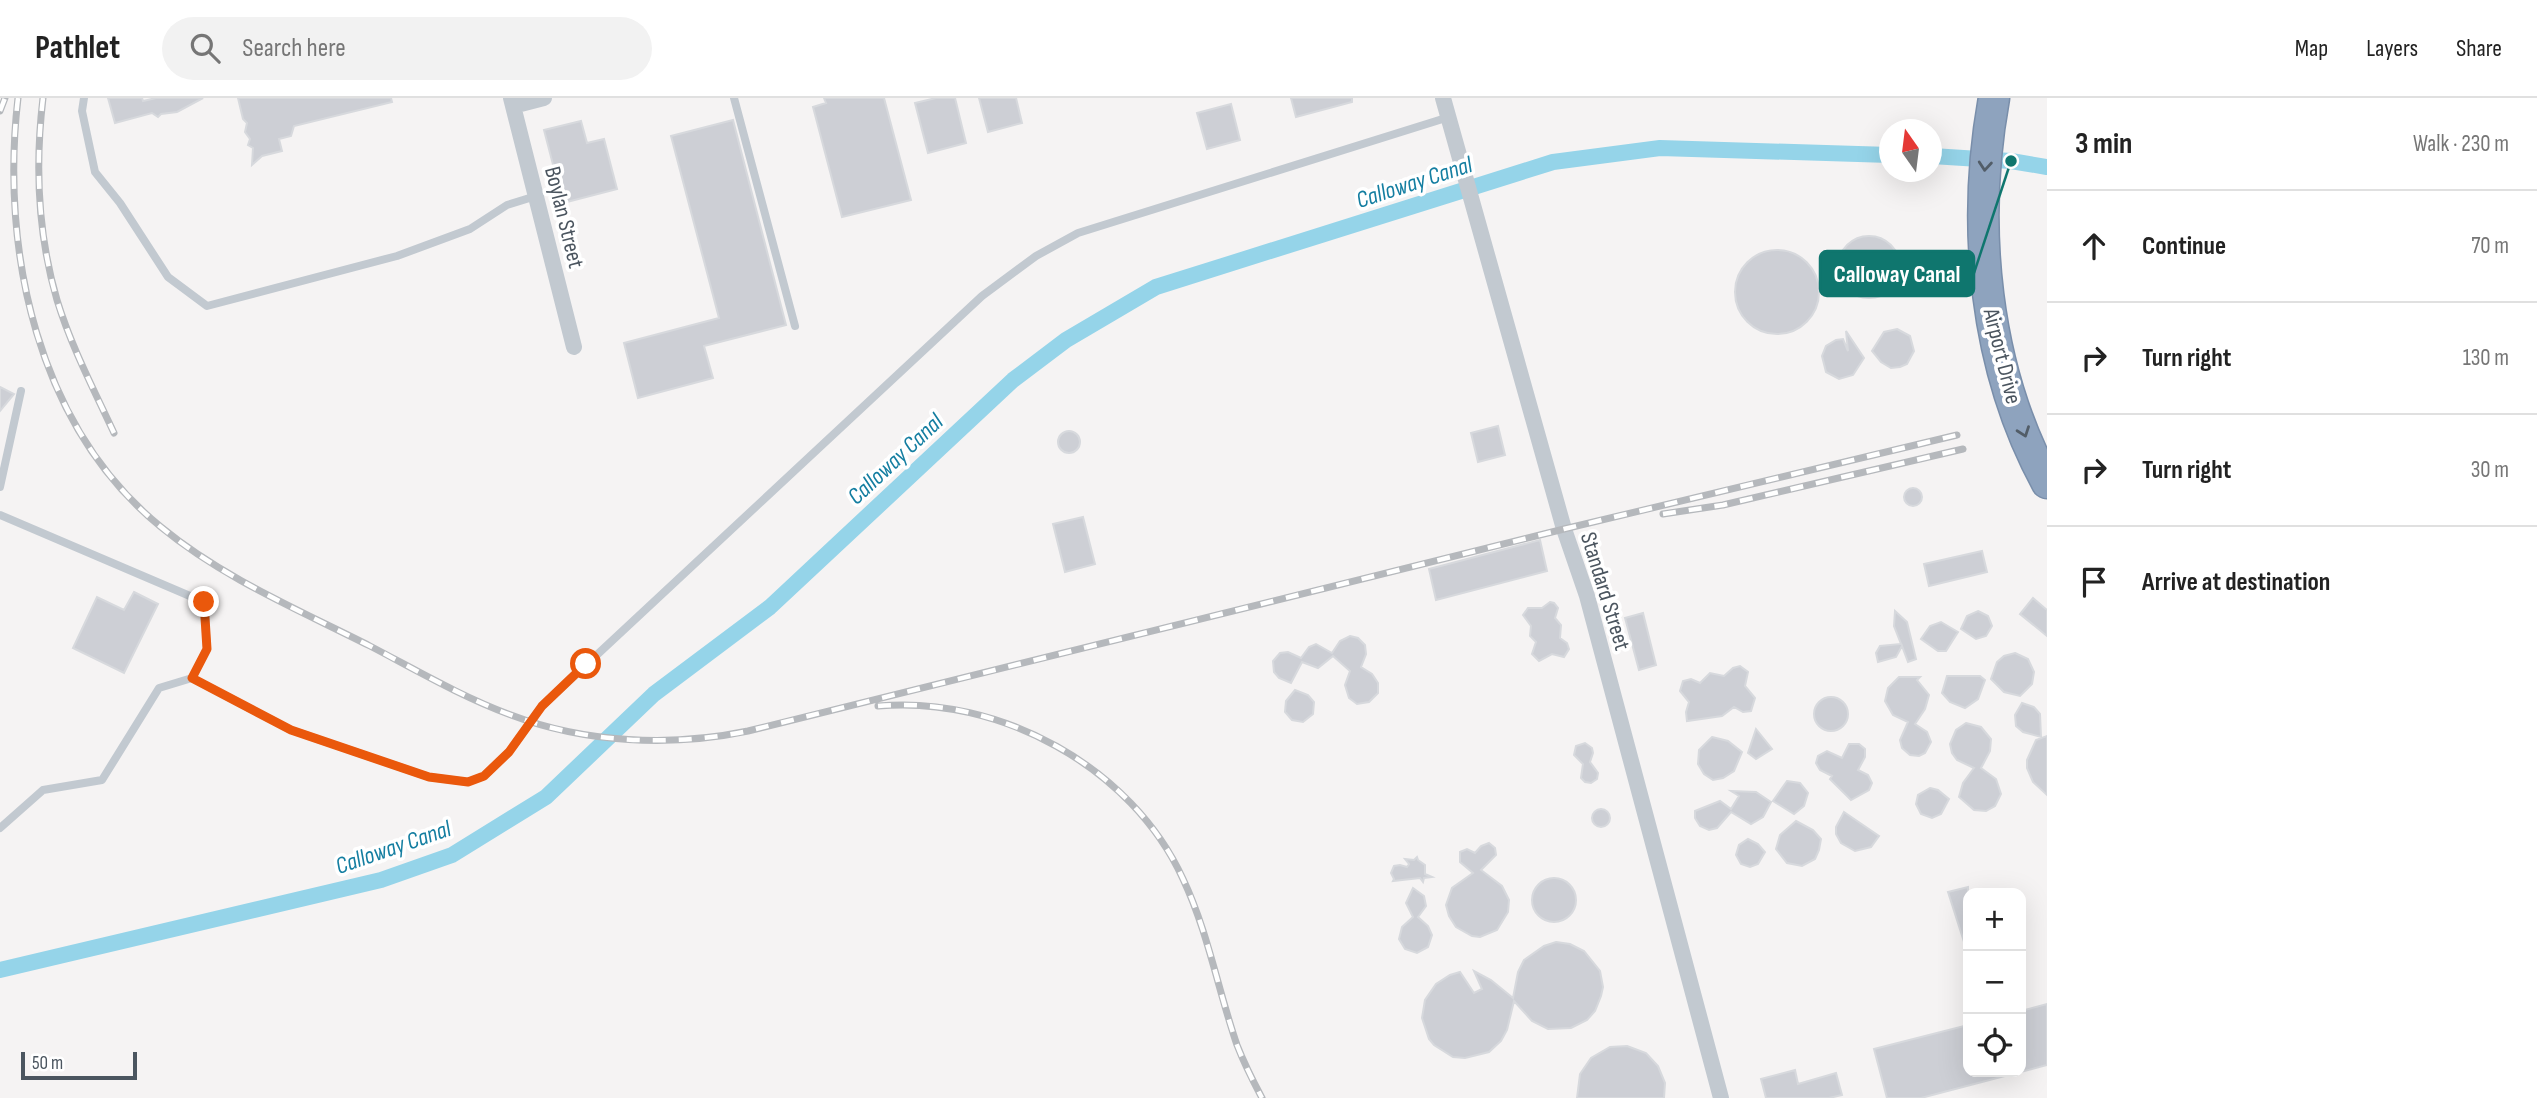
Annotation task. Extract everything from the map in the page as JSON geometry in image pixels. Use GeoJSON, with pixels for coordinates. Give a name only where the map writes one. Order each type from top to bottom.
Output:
{"type":"FeatureCollection","features":[{"type":"Feature","properties":{"kind":"highway","name":"Airport Drive"},"geometry":{"type":"LineString","coordinates":[[1994,98],[1984,177],[1983,246],[1989,299],[2005,373],[2023,431],[2047,483]]}},
{"type":"Feature","properties":{"kind":"street"},"geometry":{"type":"LineString","coordinates":[[512,102],[544,98]]}},
{"type":"Feature","properties":{"kind":"street","name":"Standard Street"},"geometry":{"type":"LineString","coordinates":[[1443,98],[1563,529],[1587,596],[1721,1098]]}},
{"type":"Feature","properties":{"kind":"street","name":"Boylan Street"},"geometry":{"type":"LineString","coordinates":[[512,102],[574,347]]}},
{"type":"Feature","properties":{"kind":"lane"},"geometry":{"type":"LineString","coordinates":[[84,98],[82,111],[95,172],[120,203],[168,277],[207,306],[397,256],[470,229],[507,205],[536,196]]}},
{"type":"Feature","properties":{"kind":"lane"},"geometry":{"type":"LineString","coordinates":[[734,98],[795,326]]}},
{"type":"Feature","properties":{"kind":"lane"},"geometry":{"type":"LineString","coordinates":[[0,828],[43,790],[102,780],[159,688],[192,678],[291,730],[380,762],[429,777],[468,782],[484,776],[509,752],[542,706],[982,296],[1036,256],[1078,233],[1449,117]]}},
{"type":"Feature","properties":{"kind":"lane"},"geometry":{"type":"LineString","coordinates":[[0,487],[21,391]]}},
{"type":"Feature","properties":{"kind":"lane"},"geometry":{"type":"LineString","coordinates":[[0,515],[204,602],[207,649],[192,678]]}},
{"type":"Feature","properties":{"kind":"building"},"geometry":{"type":"Polygon","coordinates":[[[108,98],[142,98],[143,101],[156,98],[203,98],[177,112],[161,114],[158,117],[152,113],[115,123],[108,98]]]}},
{"type":"Feature","properties":{"kind":"building"},"geometry":{"type":"Polygon","coordinates":[[[238,98],[391,98],[392,102],[294,126],[291,136],[279,139],[282,151],[262,156],[252,165],[253,148],[248,145],[250,139],[245,132],[247,123],[243,119],[238,98]]]}},
{"type":"Feature","properties":{"kind":"building"},"geometry":{"type":"Polygon","coordinates":[[[824,98],[884,98],[911,200],[842,217],[813,107],[826,103],[824,98]]]}},
{"type":"Feature","properties":{"kind":"building"},"geometry":{"type":"Polygon","coordinates":[[[936,98],[955,98],[966,143],[928,153],[915,103],[936,98]]]}},
{"type":"Feature","properties":{"kind":"building"},"geometry":{"type":"Polygon","coordinates":[[[979,98],[1016,98],[1022,123],[988,132],[979,98]]]}},
{"type":"Feature","properties":{"kind":"building"},"geometry":{"type":"Polygon","coordinates":[[[1291,98],[1352,98],[1352,102],[1296,117],[1291,98]]]}},
{"type":"Feature","properties":{"kind":"building"},"geometry":{"type":"Polygon","coordinates":[[[1231,104],[1240,140],[1207,149],[1197,113],[1231,104]]]}},
{"type":"Feature","properties":{"kind":"building"},"geometry":{"type":"Polygon","coordinates":[[[733,120],[786,325],[704,346],[713,378],[638,398],[624,343],[719,318],[671,136],[733,120]]]}},
{"type":"Feature","properties":{"kind":"building"},"geometry":{"type":"Polygon","coordinates":[[[581,121],[587,143],[604,139],[617,189],[563,203],[544,130],[581,121]]]}},
{"type":"Feature","properties":{"kind":"building"},"geometry":{"type":"Polygon","coordinates":[[[1863,236],[1875,236],[1891,245],[1898,255],[1898,279],[1891,289],[1875,298],[1863,298],[1852,293],[1843,284],[1838,273],[1838,261],[1843,250],[1852,241],[1863,236]]]}},
{"type":"Feature","properties":{"kind":"building"},"geometry":{"type":"Polygon","coordinates":[[[1777,250],[1800,257],[1812,269],[1819,292],[1812,315],[1800,327],[1777,334],[1754,327],[1742,315],[1735,292],[1742,269],[1754,257],[1777,250]]]}},
{"type":"Feature","properties":{"kind":"building"},"geometry":{"type":"Polygon","coordinates":[[[1897,329],[1910,336],[1914,351],[1907,364],[1891,368],[1881,362],[1872,351],[1884,332],[1897,329]]]}},
{"type":"Feature","properties":{"kind":"building"},"geometry":{"type":"Polygon","coordinates":[[[1846,331],[1864,358],[1853,375],[1839,379],[1826,372],[1822,356],[1826,346],[1836,340],[1843,339],[1848,351],[1846,331]]]}},
{"type":"Feature","properties":{"kind":"building"},"geometry":{"type":"Polygon","coordinates":[[[0,387],[14,394],[0,411],[0,387]]]}},
{"type":"Feature","properties":{"kind":"building"},"geometry":{"type":"Polygon","coordinates":[[[1498,426],[1505,455],[1478,462],[1471,433],[1498,426]]]}},
{"type":"Feature","properties":{"kind":"building"},"geometry":{"type":"Polygon","coordinates":[[[1069,431],[1077,434],[1080,442],[1077,450],[1069,453],[1061,450],[1058,442],[1061,434],[1069,431]]]}},
{"type":"Feature","properties":{"kind":"building"},"geometry":{"type":"Polygon","coordinates":[[[1909,488],[1917,488],[1922,497],[1920,504],[1909,506],[1904,501],[1904,493],[1909,488]]]}},
{"type":"Feature","properties":{"kind":"building"},"geometry":{"type":"Polygon","coordinates":[[[1083,517],[1095,564],[1065,572],[1053,524],[1083,517]]]}},
{"type":"Feature","properties":{"kind":"building"},"geometry":{"type":"Polygon","coordinates":[[[1540,540],[1547,571],[1436,600],[1429,569],[1540,540]]]}},
{"type":"Feature","properties":{"kind":"building"},"geometry":{"type":"Polygon","coordinates":[[[1982,551],[1987,572],[1929,586],[1924,564],[1982,551]]]}},
{"type":"Feature","properties":{"kind":"building"},"geometry":{"type":"Polygon","coordinates":[[[134,592],[158,604],[124,673],[73,648],[97,597],[124,610],[134,592]]]}},
{"type":"Feature","properties":{"kind":"building"},"geometry":{"type":"Polygon","coordinates":[[[2033,598],[2047,610],[2047,636],[2020,614],[2033,598]]]}},
{"type":"Feature","properties":{"kind":"building"},"geometry":{"type":"Polygon","coordinates":[[[1550,602],[1558,608],[1555,618],[1561,625],[1560,638],[1567,643],[1569,649],[1564,657],[1552,654],[1539,661],[1532,654],[1536,642],[1530,636],[1531,626],[1523,615],[1528,608],[1542,608],[1550,602]]]}},
{"type":"Feature","properties":{"kind":"building"},"geometry":{"type":"Polygon","coordinates":[[[1895,611],[1907,622],[1916,659],[1908,662],[1902,646],[1896,657],[1878,662],[1876,653],[1880,646],[1901,644],[1894,626],[1895,611]]]}},
{"type":"Feature","properties":{"kind":"building"},"geometry":{"type":"Polygon","coordinates":[[[1978,611],[1988,616],[1992,626],[1986,636],[1976,639],[1961,629],[1967,616],[1978,611]]]}},
{"type":"Feature","properties":{"kind":"building"},"geometry":{"type":"Polygon","coordinates":[[[1643,613],[1656,665],[1639,670],[1625,618],[1643,613]]]}},
{"type":"Feature","properties":{"kind":"building"},"geometry":{"type":"Polygon","coordinates":[[[1941,622],[1958,632],[1946,651],[1938,651],[1921,639],[1930,626],[1941,622]]]}},
{"type":"Feature","properties":{"kind":"building"},"geometry":{"type":"Polygon","coordinates":[[[1350,636],[1358,638],[1365,645],[1366,654],[1361,667],[1372,674],[1378,683],[1378,693],[1369,702],[1357,704],[1349,698],[1345,685],[1350,671],[1333,656],[1318,668],[1302,662],[1291,683],[1279,678],[1274,672],[1273,661],[1280,653],[1288,652],[1301,658],[1309,647],[1316,644],[1332,653],[1340,641],[1350,636]]]}},
{"type":"Feature","properties":{"kind":"building"},"geometry":{"type":"Polygon","coordinates":[[[2015,653],[2028,659],[2034,672],[2032,684],[2020,696],[2004,692],[1991,679],[1997,662],[2004,656],[2015,653]]]}},
{"type":"Feature","properties":{"kind":"building"},"geometry":{"type":"Polygon","coordinates":[[[1740,666],[1748,672],[1745,686],[1755,698],[1751,711],[1743,712],[1734,707],[1722,716],[1687,721],[1689,702],[1680,691],[1683,681],[1691,679],[1700,683],[1710,673],[1724,676],[1740,666]]]}},
{"type":"Feature","properties":{"kind":"building"},"geometry":{"type":"Polygon","coordinates":[[[1947,676],[1980,676],[1985,680],[1978,699],[1965,708],[1950,702],[1942,693],[1947,676]]]}},
{"type":"Feature","properties":{"kind":"building"},"geometry":{"type":"Polygon","coordinates":[[[1899,677],[1920,677],[1917,680],[1929,695],[1925,709],[1915,724],[1927,732],[1931,742],[1925,753],[1919,756],[1910,755],[1902,748],[1900,740],[1908,722],[1893,715],[1885,701],[1888,688],[1899,677]]]}},
{"type":"Feature","properties":{"kind":"building"},"geometry":{"type":"Polygon","coordinates":[[[1295,690],[1308,695],[1314,702],[1313,714],[1303,722],[1292,720],[1285,712],[1286,701],[1295,690]]]}},
{"type":"Feature","properties":{"kind":"building"},"geometry":{"type":"Polygon","coordinates":[[[1831,697],[1843,702],[1848,714],[1843,726],[1831,731],[1819,726],[1814,714],[1819,702],[1831,697]]]}},
{"type":"Feature","properties":{"kind":"building"},"geometry":{"type":"Polygon","coordinates":[[[2022,703],[2034,707],[2040,714],[2041,737],[2023,732],[2016,726],[2015,715],[2022,703]]]}},
{"type":"Feature","properties":{"kind":"building"},"geometry":{"type":"Polygon","coordinates":[[[1966,723],[1981,727],[1991,739],[1990,751],[1981,768],[1996,779],[2001,794],[1995,806],[1986,811],[1974,810],[1959,797],[1963,783],[1974,768],[1957,760],[1950,744],[1956,730],[1966,723]]]}},
{"type":"Feature","properties":{"kind":"building"},"geometry":{"type":"Polygon","coordinates":[[[1756,729],[1772,749],[1756,759],[1748,753],[1756,729]]]}},
{"type":"Feature","properties":{"kind":"building"},"geometry":{"type":"Polygon","coordinates":[[[2047,736],[2047,795],[2033,782],[2027,768],[2027,760],[2036,740],[2047,736]]]}},
{"type":"Feature","properties":{"kind":"building"},"geometry":{"type":"Polygon","coordinates":[[[1712,737],[1728,741],[1742,752],[1734,771],[1723,778],[1713,780],[1704,774],[1698,764],[1699,750],[1712,737]]]}},
{"type":"Feature","properties":{"kind":"building"},"geometry":{"type":"Polygon","coordinates":[[[1585,743],[1592,748],[1590,762],[1598,773],[1597,779],[1591,783],[1581,778],[1583,764],[1574,755],[1576,746],[1585,743]]]}},
{"type":"Feature","properties":{"kind":"building"},"geometry":{"type":"Polygon","coordinates":[[[1849,744],[1859,744],[1865,749],[1865,757],[1858,770],[1868,775],[1872,783],[1869,790],[1851,800],[1830,779],[1832,776],[1820,770],[1816,763],[1818,756],[1827,751],[1842,758],[1849,744]]]}},
{"type":"Feature","properties":{"kind":"building"},"geometry":{"type":"Polygon","coordinates":[[[1787,781],[1800,783],[1808,793],[1804,806],[1794,814],[1773,801],[1787,781]]]}},
{"type":"Feature","properties":{"kind":"building"},"geometry":{"type":"Polygon","coordinates":[[[1930,788],[1938,790],[1949,799],[1941,814],[1932,818],[1921,814],[1916,804],[1918,795],[1930,788]]]}},
{"type":"Feature","properties":{"kind":"building"},"geometry":{"type":"Polygon","coordinates":[[[1731,791],[1756,792],[1771,802],[1763,817],[1751,824],[1731,812],[1717,828],[1709,830],[1700,826],[1695,818],[1695,811],[1720,801],[1731,809],[1739,796],[1731,791]]]}},
{"type":"Feature","properties":{"kind":"building"},"geometry":{"type":"Polygon","coordinates":[[[1597,809],[1605,809],[1610,818],[1608,825],[1597,827],[1592,822],[1592,814],[1597,809]]]}},
{"type":"Feature","properties":{"kind":"building"},"geometry":{"type":"Polygon","coordinates":[[[1844,812],[1879,836],[1871,847],[1855,851],[1841,843],[1836,827],[1844,812]]]}},
{"type":"Feature","properties":{"kind":"building"},"geometry":{"type":"Polygon","coordinates":[[[1796,821],[1813,830],[1821,839],[1815,859],[1802,866],[1787,863],[1776,849],[1780,835],[1796,821]]]}},
{"type":"Feature","properties":{"kind":"building"},"geometry":{"type":"Polygon","coordinates":[[[1748,839],[1758,844],[1765,852],[1758,864],[1750,867],[1741,864],[1736,855],[1739,845],[1748,839]]]}},
{"type":"Feature","properties":{"kind":"building"},"geometry":{"type":"Polygon","coordinates":[[[1489,843],[1495,848],[1496,855],[1481,870],[1502,886],[1509,900],[1508,912],[1497,930],[1480,937],[1472,936],[1456,927],[1446,905],[1452,888],[1473,873],[1460,862],[1460,852],[1467,849],[1475,853],[1481,846],[1489,843]]]}},
{"type":"Feature","properties":{"kind":"building"},"geometry":{"type":"Polygon","coordinates":[[[1417,857],[1425,865],[1425,874],[1432,877],[1424,878],[1423,882],[1420,878],[1393,881],[1391,873],[1394,866],[1407,867],[1409,864],[1405,859],[1414,860],[1417,857]]]}},
{"type":"Feature","properties":{"kind":"building"},"geometry":{"type":"Polygon","coordinates":[[[1554,878],[1569,885],[1576,900],[1569,915],[1554,922],[1539,915],[1532,900],[1539,885],[1554,878]]]}},
{"type":"Feature","properties":{"kind":"building"},"geometry":{"type":"Polygon","coordinates":[[[1413,888],[1424,896],[1426,906],[1418,917],[1428,926],[1432,935],[1428,947],[1417,953],[1405,949],[1399,939],[1402,927],[1413,917],[1406,903],[1413,888]]]}},
{"type":"Feature","properties":{"kind":"building"},"geometry":{"type":"Polygon","coordinates":[[[1963,888],[1963,939],[1948,892],[1963,888]]]}},
{"type":"Feature","properties":{"kind":"building"},"geometry":{"type":"Polygon","coordinates":[[[1556,942],[1570,944],[1584,951],[1600,971],[1603,987],[1601,996],[1595,1011],[1587,1020],[1571,1028],[1548,1029],[1532,1021],[1514,1001],[1507,1030],[1501,1041],[1489,1052],[1465,1058],[1453,1057],[1429,1039],[1422,1018],[1425,1000],[1436,984],[1460,972],[1474,993],[1482,989],[1474,971],[1491,980],[1513,998],[1518,972],[1524,960],[1544,946],[1556,942]]]}},
{"type":"Feature","properties":{"kind":"building"},"geometry":{"type":"Polygon","coordinates":[[[2047,1004],[2047,1065],[2026,1071],[2026,1014],[2026,1010],[2047,1004]]]}},
{"type":"Feature","properties":{"kind":"building"},"geometry":{"type":"Polygon","coordinates":[[[1963,1026],[1963,1077],[2001,1077],[1921,1098],[1887,1098],[1874,1049],[1963,1026]]]}},
{"type":"Feature","properties":{"kind":"building"},"geometry":{"type":"Polygon","coordinates":[[[1627,1046],[1646,1053],[1658,1066],[1665,1083],[1664,1098],[1577,1098],[1580,1074],[1591,1058],[1610,1047],[1627,1046]]]}},
{"type":"Feature","properties":{"kind":"building"},"geometry":{"type":"Polygon","coordinates":[[[1795,1070],[1798,1084],[1836,1073],[1842,1095],[1829,1098],[1766,1098],[1761,1079],[1795,1070]]]}},
{"type":"Feature","properties":{"kind":"waterway","name":"Calloway Canal"},"geometry":{"type":"LineString","coordinates":[[0,970],[381,880],[452,855],[546,797],[654,694],[770,607],[1013,380],[1066,340],[1156,287],[1553,162],[1660,148],[1879,155]]}},
{"type":"Feature","properties":{"kind":"waterway","name":"Calloway Canal"},"geometry":{"type":"LineString","coordinates":[[1942,157],[2011,161],[2047,167]]}},
{"type":"Feature","properties":{"kind":"railway"},"geometry":{"type":"LineString","coordinates":[[0,111],[5,98]]}},
{"type":"Feature","properties":{"kind":"railway"},"geometry":{"type":"LineString","coordinates":[[18,98],[14,157],[15,216],[23,275],[37,333],[57,388],[84,439],[119,486],[161,527],[236,578],[475,700],[511,715],[568,732],[628,740],[659,740],[748,731],[1564,529],[1957,435]]}},
{"type":"Feature","properties":{"kind":"railway"},"geometry":{"type":"LineString","coordinates":[[43,98],[39,149],[40,200],[51,275],[69,334],[114,433]]}},
{"type":"Feature","properties":{"kind":"railway"},"geometry":{"type":"LineString","coordinates":[[1663,514],[1723,505],[1963,449]]}},
{"type":"Feature","properties":{"kind":"railway"},"geometry":{"type":"LineString","coordinates":[[878,706],[924,706],[970,713],[1014,726],[1057,746],[1096,772],[1131,803],[1160,839],[1192,899],[1237,1045],[1262,1098]]}},
{"type":"Feature","properties":{"kind":"place","name":"Calloway Canal"},"geometry":{"type":"Point","coordinates":[2011,161]}},
{"type":"Feature","properties":{"kind":"route"},"geometry":{"type":"LineString","coordinates":[[204,602],[207,649],[192,678],[291,730],[429,777],[468,782],[484,776],[509,752],[542,706],[586,664]]}}]}
